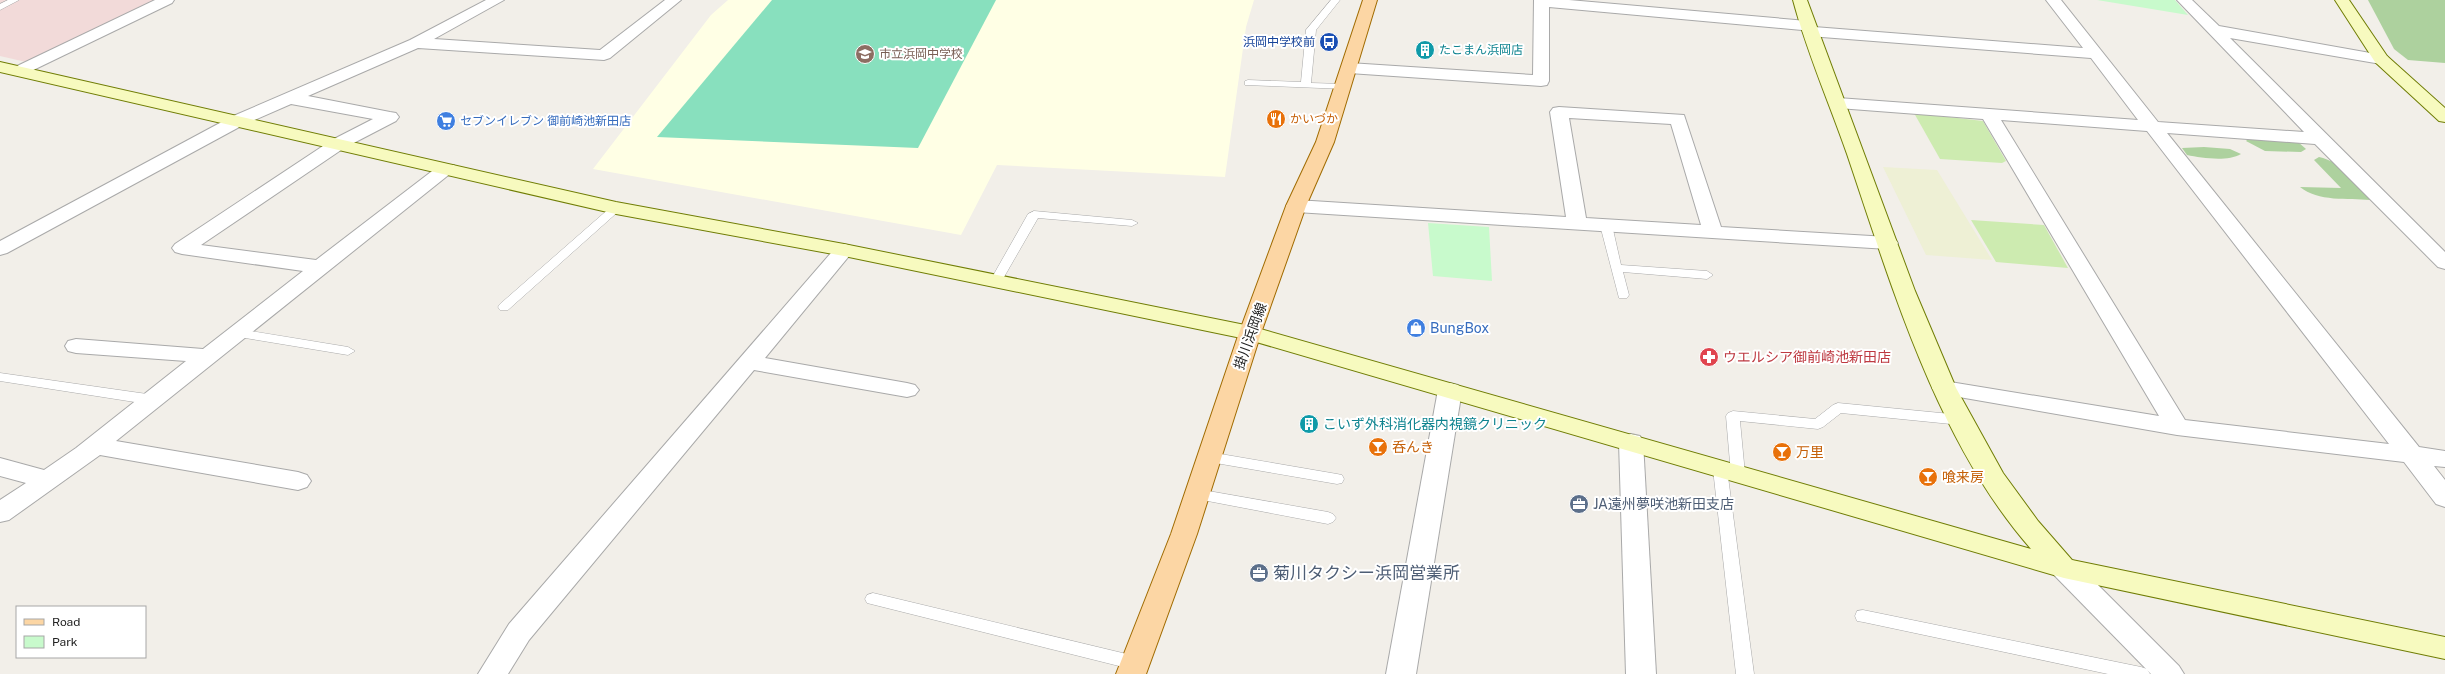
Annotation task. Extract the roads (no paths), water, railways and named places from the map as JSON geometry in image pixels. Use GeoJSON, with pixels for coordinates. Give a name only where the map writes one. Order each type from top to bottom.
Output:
{"type":"FeatureCollection","features":[{"type":"Feature","properties":{"kind":"main road","name":"掛川浜岡線"},"geometry":{"type":"LineString","coordinates":[[1133,668],[1197,494],[1250,333],[1296,206],[1325,142],[1370,0]]}},
{"type":"Feature","properties":{"kind":"street"},"geometry":{"type":"LineString","coordinates":[[10,69],[167,0]]}},
{"type":"Feature","properties":{"kind":"street"},"geometry":{"type":"LineString","coordinates":[[0,249],[237,121],[416,43],[497,0]]}},
{"type":"Feature","properties":{"kind":"street"},"geometry":{"type":"LineString","coordinates":[[416,43],[604,55],[674,0]]}},
{"type":"Feature","properties":{"kind":"street"},"geometry":{"type":"LineString","coordinates":[[1800,0],[1808,29],[1838,103],[1888,243],[1944,388],[1961,420],[1983,460],[2024,522],[2064,568],[2170,674]]}},
{"type":"Feature","properties":{"kind":"street"},"geometry":{"type":"LineString","coordinates":[[2053,0],[2445,498]]}},
{"type":"Feature","properties":{"kind":"street"},"geometry":{"type":"LineString","coordinates":[[2184,0],[2445,264]]}},
{"type":"Feature","properties":{"kind":"street"},"geometry":{"type":"LineString","coordinates":[[2342,0],[2381,59],[2445,117]]}},
{"type":"Feature","properties":{"kind":"street"},"geometry":{"type":"LineString","coordinates":[[1349,68],[1541,81],[1541,1],[1808,29],[2095,54]]}},
{"type":"Feature","properties":{"kind":"street"},"geometry":{"type":"LineString","coordinates":[[2212,30],[2381,59]]}},
{"type":"Feature","properties":{"kind":"street"},"geometry":{"type":"LineString","coordinates":[[10,69],[616,208],[844,250],[1250,333],[2064,568],[2445,648]]}},
{"type":"Feature","properties":{"kind":"street"},"geometry":{"type":"LineString","coordinates":[[289,98],[390,117],[338,144],[182,248],[320,267]]}},
{"type":"Feature","properties":{"kind":"street"},"geometry":{"type":"LineString","coordinates":[[1838,103],[2320,139]]}},
{"type":"Feature","properties":{"kind":"street"},"geometry":{"type":"LineString","coordinates":[[1577,224],[1560,112],[1678,119],[1713,232]]}},
{"type":"Feature","properties":{"kind":"street"},"geometry":{"type":"LineString","coordinates":[[1989,115],[2177,428]]}},
{"type":"Feature","properties":{"kind":"street"},"geometry":{"type":"LineString","coordinates":[[0,513],[95,446],[446,169]]}},
{"type":"Feature","properties":{"kind":"street"},"geometry":{"type":"LineString","coordinates":[[1296,206],[1888,243]]}},
{"type":"Feature","properties":{"kind":"street"},"geometry":{"type":"LineString","coordinates":[[493,674],[519,632],[844,250]]}},
{"type":"Feature","properties":{"kind":"street"},"geometry":{"type":"LineString","coordinates":[[76,346],[208,356]]}},
{"type":"Feature","properties":{"kind":"street"},"geometry":{"type":"LineString","coordinates":[[749,362],[907,390]]}},
{"type":"Feature","properties":{"kind":"street"},"geometry":{"type":"LineString","coordinates":[[1944,388],[2177,428],[2412,457],[2445,459]]}},
{"type":"Feature","properties":{"kind":"street"},"geometry":{"type":"LineString","coordinates":[[1400,674],[1450,390]]}},
{"type":"Feature","properties":{"kind":"street"},"geometry":{"type":"LineString","coordinates":[[1631,442],[1641,674]]}},
{"type":"Feature","properties":{"kind":"street"},"geometry":{"type":"LineString","coordinates":[[95,446],[298,481]]}},
{"type":"Feature","properties":{"kind":"street"},"geometry":{"type":"LineString","coordinates":[[0,467],[48,480]]}},
{"type":"Feature","properties":{"kind":"lane"},"geometry":{"type":"LineString","coordinates":[[0,7],[15,0]]}},
{"type":"Feature","properties":{"kind":"lane"},"geometry":{"type":"LineString","coordinates":[[1306,86],[1310,30],[1336,0]]}},
{"type":"Feature","properties":{"kind":"lane"},"geometry":{"type":"LineString","coordinates":[[1248,83],[1343,87]]}},
{"type":"Feature","properties":{"kind":"lane"},"geometry":{"type":"LineString","coordinates":[[504,307],[616,208]]}},
{"type":"Feature","properties":{"kind":"lane"},"geometry":{"type":"LineString","coordinates":[[996,281],[1034,214],[1132,223]]}},
{"type":"Feature","properties":{"kind":"lane"},"geometry":{"type":"LineString","coordinates":[[1606,225],[1623,295]]}},
{"type":"Feature","properties":{"kind":"lane"},"geometry":{"type":"LineString","coordinates":[[1616,268],[1707,275]]}},
{"type":"Feature","properties":{"kind":"lane"},"geometry":{"type":"LineString","coordinates":[[238,333],[348,351]]}},
{"type":"Feature","properties":{"kind":"lane"},"geometry":{"type":"LineString","coordinates":[[0,377],[154,400]]}},
{"type":"Feature","properties":{"kind":"lane"},"geometry":{"type":"LineString","coordinates":[[1744,674],[1729,471],[1733,416],[1818,424],[1838,408],[1961,420]]}},
{"type":"Feature","properties":{"kind":"lane"},"geometry":{"type":"LineString","coordinates":[[1209,457],[1337,479]]}},
{"type":"Feature","properties":{"kind":"lane"},"geometry":{"type":"LineString","coordinates":[[1197,494],[1328,518]]}},
{"type":"Feature","properties":{"kind":"lane"},"geometry":{"type":"LineString","coordinates":[[873,598],[1133,668]]}},
{"type":"Feature","properties":{"kind":"lane"},"geometry":{"type":"LineString","coordinates":[[1863,616],[2141,674]]}},
{"type":"Feature","properties":{"kind":"place","name":"浜岡中学校前"},"geometry":{"type":"Point","coordinates":[1329,42]}},
{"type":"Feature","properties":{"kind":"place","name":"たこまん浜岡店"},"geometry":{"type":"Point","coordinates":[1425,50]}},
{"type":"Feature","properties":{"kind":"place","name":"市立浜岡中学校"},"geometry":{"type":"Point","coordinates":[865,54]}},
{"type":"Feature","properties":{"kind":"place","name":"かいづか"},"geometry":{"type":"Point","coordinates":[1276,119]}},
{"type":"Feature","properties":{"kind":"place","name":"セブンイレブン 御前崎池新田店"},"geometry":{"type":"Point","coordinates":[446,121]}},
{"type":"Feature","properties":{"kind":"place","name":"BungBox"},"geometry":{"type":"Point","coordinates":[1416,328]}},
{"type":"Feature","properties":{"kind":"place","name":"ウエルシア御前崎池新田店"},"geometry":{"type":"Point","coordinates":[1709,357]}},
{"type":"Feature","properties":{"kind":"place","name":"こいず外科消化器内視鏡クリニック"},"geometry":{"type":"Point","coordinates":[1309,424]}},
{"type":"Feature","properties":{"kind":"place","name":"呑んき"},"geometry":{"type":"Point","coordinates":[1378,447]}},
{"type":"Feature","properties":{"kind":"place","name":"万里"},"geometry":{"type":"Point","coordinates":[1782,452]}},
{"type":"Feature","properties":{"kind":"place","name":"喰来房"},"geometry":{"type":"Point","coordinates":[1928,477]}},
{"type":"Feature","properties":{"kind":"place","name":"JA遠州夢咲池新田支店"},"geometry":{"type":"Point","coordinates":[1579,504]}},
{"type":"Feature","properties":{"kind":"place","name":"菊川タクシー浜岡営業所"},"geometry":{"type":"Point","coordinates":[1259,573]}}]}
